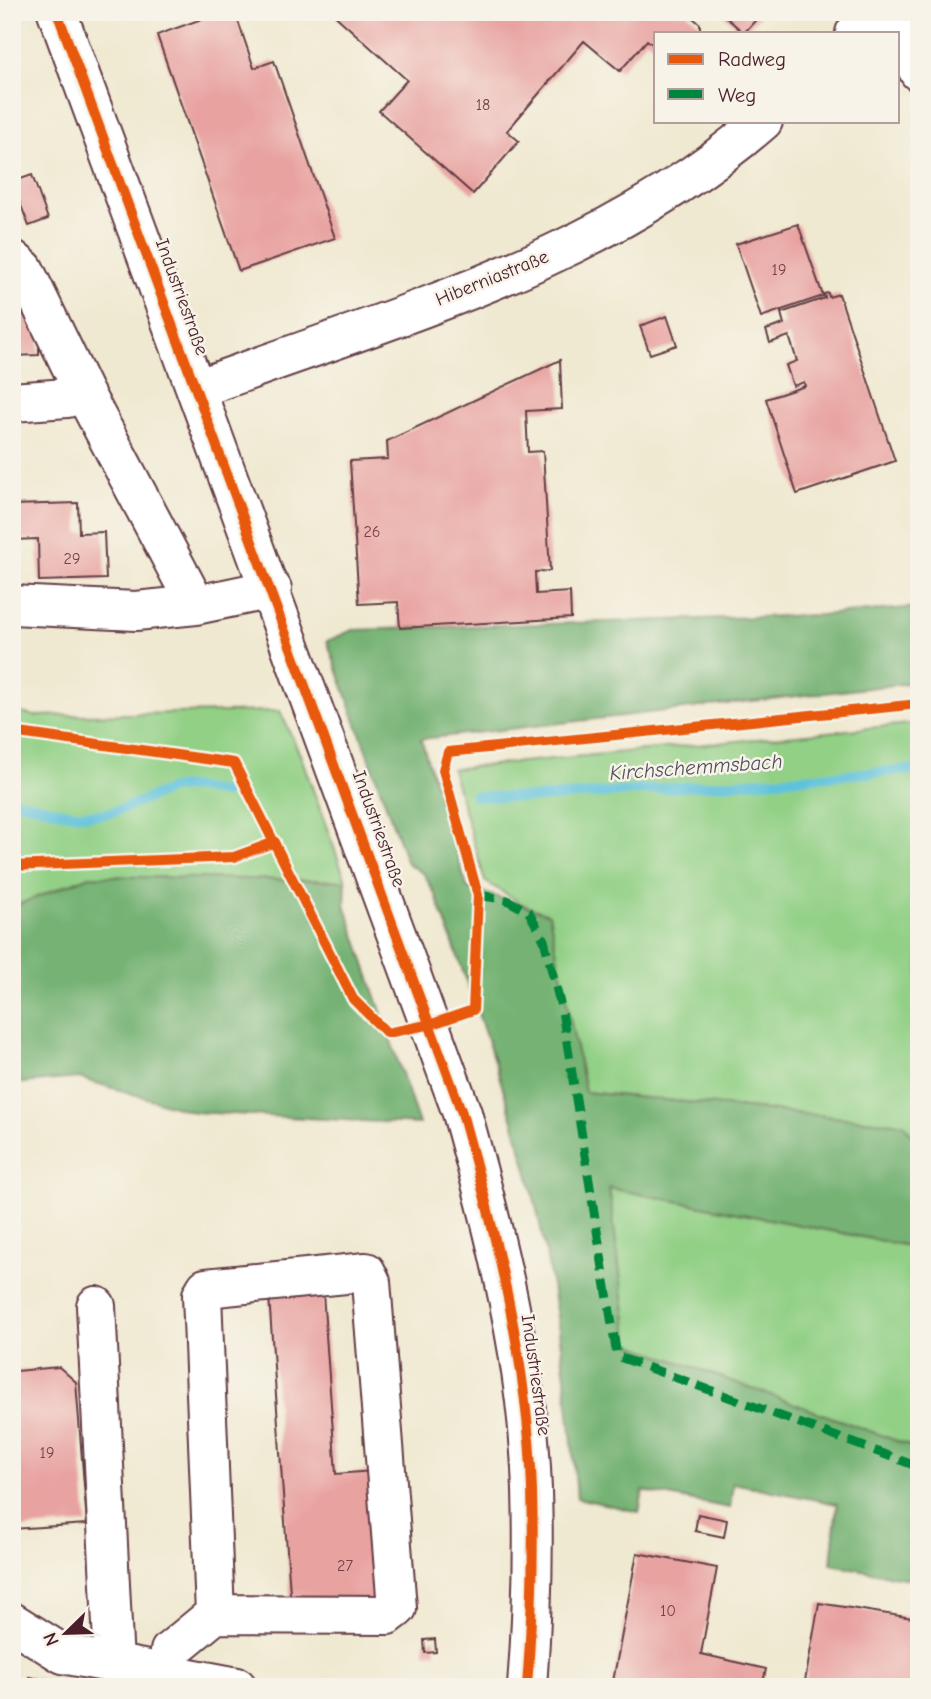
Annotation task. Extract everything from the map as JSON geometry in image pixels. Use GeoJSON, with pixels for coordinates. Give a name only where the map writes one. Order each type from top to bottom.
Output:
{"type":"FeatureCollection","features":[{"type":"Feature","properties":{"kind":"street","name":"Industriestraße"},"geometry":{"type":"LineString","coordinates":[[57,12],[272,589],[432,1024],[462,1113],[485,1196],[517,1351],[532,1488],[532,1620],[527,1687]]}},
{"type":"Feature","properties":{"kind":"street"},"geometry":{"type":"LineString","coordinates":[[856,32],[876,12]]}},
{"type":"Feature","properties":{"kind":"street"},"geometry":{"type":"LineString","coordinates":[[888,12],[898,32]]}},
{"type":"Feature","properties":{"kind":"street"},"geometry":{"type":"LineString","coordinates":[[900,35],[919,72]]}},
{"type":"Feature","properties":{"kind":"street","name":"Hiberniastraße"},"geometry":{"type":"LineString","coordinates":[[197,389],[397,317],[538,261],[612,225],[679,183],[739,141],[761,122]]}},
{"type":"Feature","properties":{"kind":"street"},"geometry":{"type":"LineString","coordinates":[[12,259],[24,269],[83,391],[196,604]]}},
{"type":"Feature","properties":{"kind":"street"},"geometry":{"type":"LineString","coordinates":[[12,402],[67,398],[83,391]]}},
{"type":"Feature","properties":{"kind":"street"},"geometry":{"type":"LineString","coordinates":[[12,605],[136,611],[196,604],[272,589]]}},
{"type":"Feature","properties":{"kind":"street"},"geometry":{"type":"LineString","coordinates":[[168,1674],[170,1651],[215,1614],[388,1615],[397,1608],[371,1282],[366,1272],[206,1288],[202,1295],[215,1614]]}},
{"type":"Feature","properties":{"kind":"street"},"geometry":{"type":"LineString","coordinates":[[96,1306],[114,1664]]}},
{"type":"Feature","properties":{"kind":"street"},"geometry":{"type":"LineString","coordinates":[[12,1622],[63,1654],[236,1687]]}},
{"type":"Feature","properties":{"kind":"green space"},"geometry":{"type":"Polygon","coordinates":[[[919,607],[919,682],[421,739],[467,887],[549,914],[585,1092],[904,1124],[919,1146],[919,1248],[609,1188],[629,1344],[919,1449],[919,1581],[831,1564],[837,1504],[733,1483],[730,1508],[643,1491],[639,1512],[577,1498],[569,1410],[551,1278],[512,1116],[436,896],[424,874],[407,863],[327,641],[353,630],[821,615],[919,607]]]}},
{"type":"Feature","properties":{"kind":"green space"},"geometry":{"type":"Polygon","coordinates":[[[12,711],[35,716],[280,711],[301,757],[346,881],[90,876],[12,907],[12,711]]]}},
{"type":"Feature","properties":{"kind":"green space"},"geometry":{"type":"Polygon","coordinates":[[[919,723],[919,1146],[904,1124],[585,1092],[549,915],[522,904],[485,881],[452,769],[919,723]]]}},
{"type":"Feature","properties":{"kind":"green space"},"geometry":{"type":"Polygon","coordinates":[[[90,876],[346,881],[345,905],[419,1124],[194,1112],[79,1078],[12,1084],[12,907],[90,876]]]}},
{"type":"Feature","properties":{"kind":"green space"},"geometry":{"type":"Polygon","coordinates":[[[609,1188],[919,1248],[919,1449],[629,1344],[609,1188]]]}},
{"type":"Feature","properties":{"kind":"building"},"geometry":{"type":"Polygon","coordinates":[[[221,12],[235,12],[254,68],[274,61],[335,238],[239,271],[157,35],[221,12]]]}},
{"type":"Feature","properties":{"kind":"building"},"geometry":{"type":"Polygon","coordinates":[[[331,12],[686,12],[700,24],[700,32],[654,32],[654,45],[647,40],[620,71],[584,41],[507,131],[519,141],[473,194],[379,111],[407,80],[331,12]]]}},
{"type":"Feature","properties":{"kind":"building"},"geometry":{"type":"Polygon","coordinates":[[[720,12],[763,12],[743,32],[720,12]]]}},
{"type":"Feature","properties":{"kind":"building"},"geometry":{"type":"Polygon","coordinates":[[[32,175],[48,219],[29,226],[12,182],[32,175]]]}},
{"type":"Feature","properties":{"kind":"building"},"geometry":{"type":"Polygon","coordinates":[[[798,224],[823,296],[761,317],[736,244],[798,224]]]}},
{"type":"Feature","properties":{"kind":"building"},"geometry":{"type":"Polygon","coordinates":[[[12,282],[39,337],[39,355],[12,356],[12,282]]]}},
{"type":"Feature","properties":{"kind":"building"},"geometry":{"type":"Polygon","coordinates":[[[828,293],[829,297],[839,294],[895,461],[797,494],[766,399],[805,386],[804,382],[793,386],[786,365],[797,361],[789,336],[770,343],[766,330],[784,324],[781,313],[825,298],[824,294],[828,293]]]}},
{"type":"Feature","properties":{"kind":"building"},"geometry":{"type":"Polygon","coordinates":[[[667,316],[677,345],[650,354],[640,326],[667,316]]]}},
{"type":"Feature","properties":{"kind":"building"},"geometry":{"type":"Polygon","coordinates":[[[12,359],[17,359],[18,392],[12,392],[12,359]]]}},
{"type":"Feature","properties":{"kind":"building"},"geometry":{"type":"Polygon","coordinates":[[[560,360],[562,409],[526,411],[528,452],[543,451],[550,571],[535,572],[536,594],[570,592],[571,618],[400,628],[398,602],[359,604],[350,461],[388,459],[387,441],[560,360]]]}},
{"type":"Feature","properties":{"kind":"building"},"geometry":{"type":"Polygon","coordinates":[[[78,503],[79,533],[104,532],[106,579],[39,581],[38,539],[12,540],[12,505],[78,503]]]}},
{"type":"Feature","properties":{"kind":"building"},"geometry":{"type":"Polygon","coordinates":[[[12,1117],[17,1153],[12,1153],[12,1117]]]}},
{"type":"Feature","properties":{"kind":"building"},"geometry":{"type":"Polygon","coordinates":[[[323,1293],[336,1474],[373,1471],[383,1600],[291,1607],[269,1296],[323,1293]]]}},
{"type":"Feature","properties":{"kind":"building"},"geometry":{"type":"Polygon","coordinates":[[[12,1349],[16,1371],[59,1367],[76,1382],[87,1524],[12,1529],[12,1349]]]}},
{"type":"Feature","properties":{"kind":"building"},"geometry":{"type":"Polygon","coordinates":[[[698,1514],[727,1520],[724,1537],[695,1531],[698,1514]]]}},
{"type":"Feature","properties":{"kind":"building"},"geometry":{"type":"Polygon","coordinates":[[[637,1553],[717,1568],[701,1654],[766,1669],[762,1687],[612,1687],[637,1553]]]}},
{"type":"Feature","properties":{"kind":"building"},"geometry":{"type":"Polygon","coordinates":[[[819,1603],[919,1619],[919,1687],[804,1687],[819,1603]]]}},
{"type":"Feature","properties":{"kind":"building"},"geometry":{"type":"Polygon","coordinates":[[[435,1639],[436,1652],[425,1653],[424,1640],[435,1639]]]}},
{"type":"Feature","properties":{"kind":"building"},"geometry":{"type":"Polygon","coordinates":[[[29,1677],[77,1685],[27,1687],[29,1677]]]}},
{"type":"Feature","properties":{"kind":"waterway","name":"Kirchschemmsbach"},"geometry":{"type":"LineString","coordinates":[[475,796],[539,798],[919,769]]}},
{"type":"Feature","properties":{"kind":"waterway","name":"Kirchschemmsbach"},"geometry":{"type":"LineString","coordinates":[[12,800],[68,813],[90,815],[119,810],[178,788],[226,793]]}},
{"type":"Feature","properties":{"kind":"marked path"},"geometry":{"type":"LineString","coordinates":[[478,895],[507,900],[529,912],[544,940],[562,1011],[617,1356],[919,1467]]}},
{"type":"Feature","properties":{"kind":"cycle path"},"geometry":{"type":"LineString","coordinates":[[57,12],[462,1113],[498,1252],[524,1394],[533,1514],[527,1687]]}},
{"type":"Feature","properties":{"kind":"cycle path"},"geometry":{"type":"LineString","coordinates":[[12,732],[234,763],[353,999],[387,1033],[432,1024],[473,1010],[478,895],[443,770],[448,752],[919,704]]}},
{"type":"Feature","properties":{"kind":"cycle path"},"geometry":{"type":"LineString","coordinates":[[12,866],[234,857],[275,842]]}}]}
